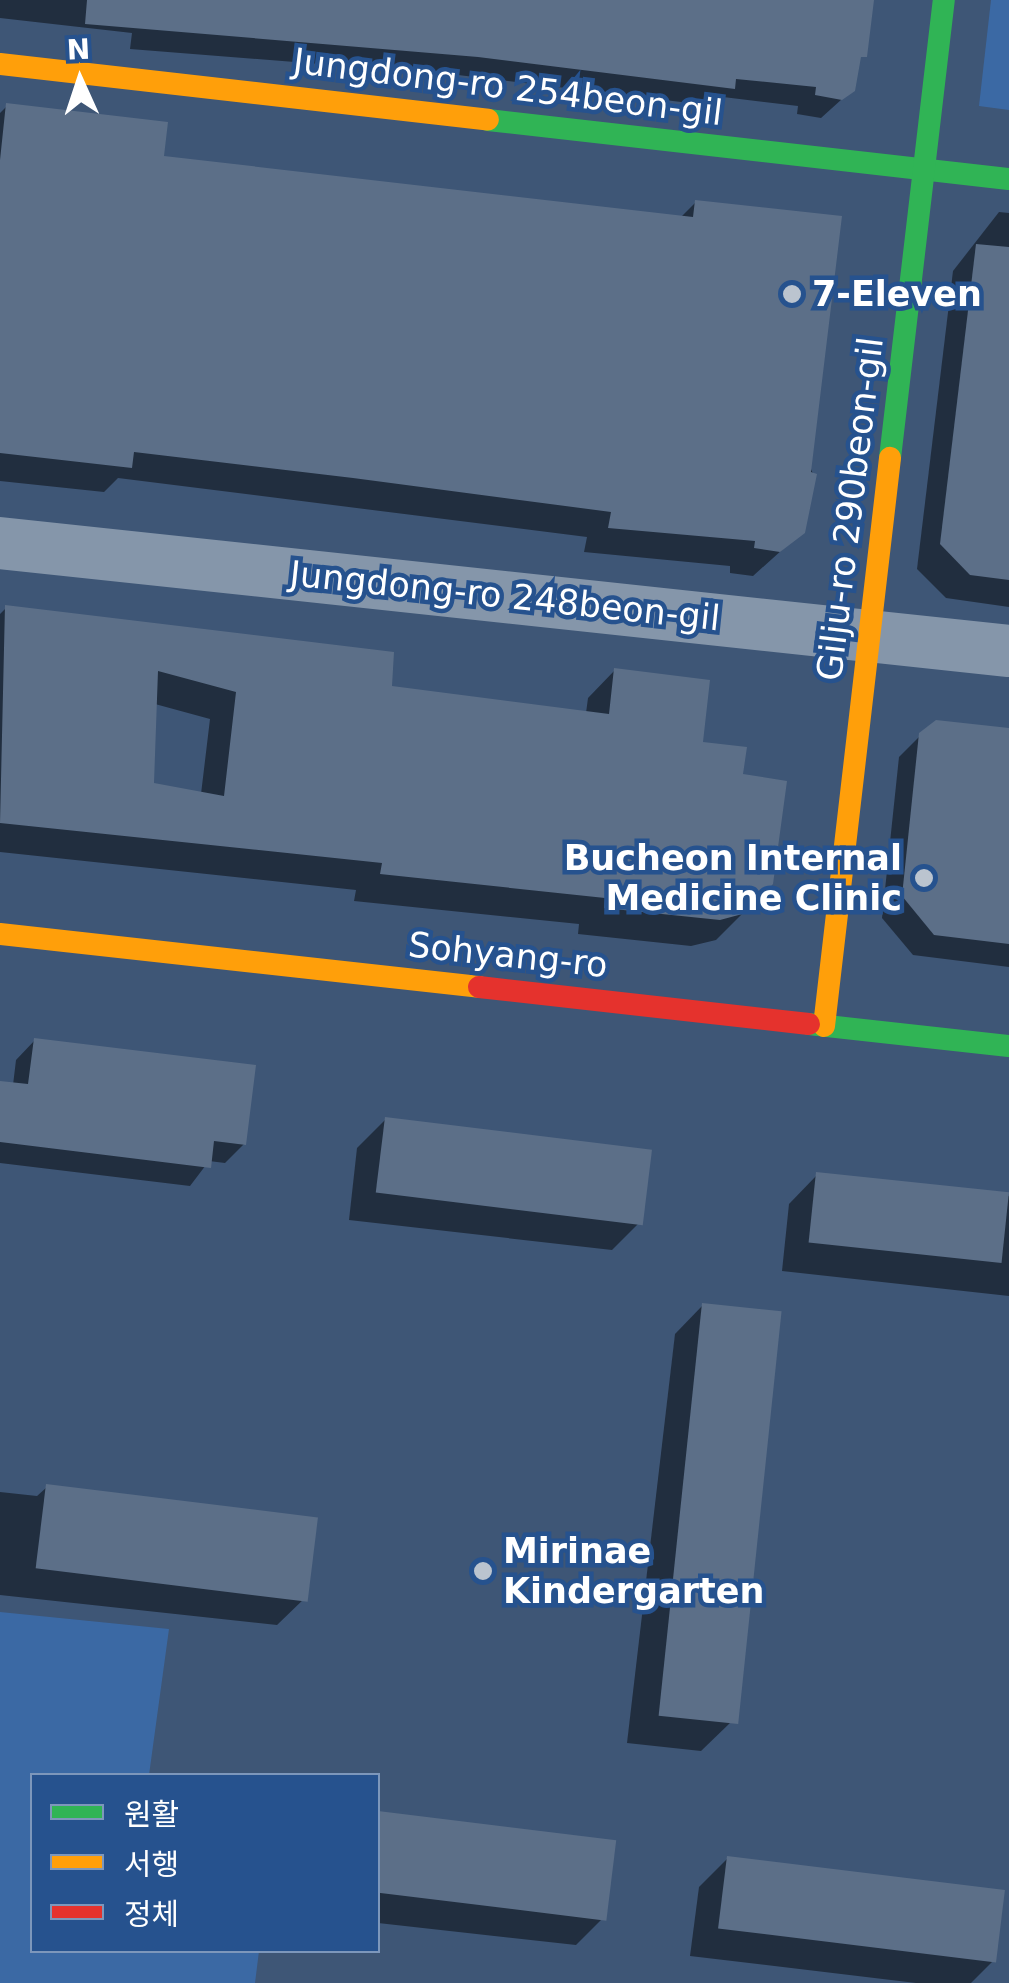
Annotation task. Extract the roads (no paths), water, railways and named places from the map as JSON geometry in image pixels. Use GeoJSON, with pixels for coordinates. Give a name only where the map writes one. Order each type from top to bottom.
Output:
{"type":"FeatureCollection","features":[{"type":"Feature","properties":{"kind":"street","name":"Gilju-ro 290beon-gil"},"geometry":{"type":"LineString","coordinates":[[824,1026],[944,0]]}},
{"type":"Feature","properties":{"kind":"street","name":"Jungdong-ro 254beon-gil"},"geometry":{"type":"LineString","coordinates":[[0,64],[1009,179]]}},
{"type":"Feature","properties":{"kind":"street","name":"Jungdong-ro 248beon-gil"},"geometry":{"type":"LineString","coordinates":[[0,543],[1009,651]]}},
{"type":"Feature","properties":{"kind":"street","name":"Sohyang-ro"},"geometry":{"type":"LineString","coordinates":[[0,934],[1009,1046]]}},
{"type":"Feature","properties":{"kind":"place","name":"7-Eleven"},"geometry":{"type":"Point","coordinates":[792,294]}},
{"type":"Feature","properties":{"kind":"place","name":"Bucheon Internal Medicine Clinic"},"geometry":{"type":"Point","coordinates":[924,878]}},
{"type":"Feature","properties":{"kind":"place","name":"Mirinae Kindergarten"},"geometry":{"type":"Point","coordinates":[483,1571]}}]}
